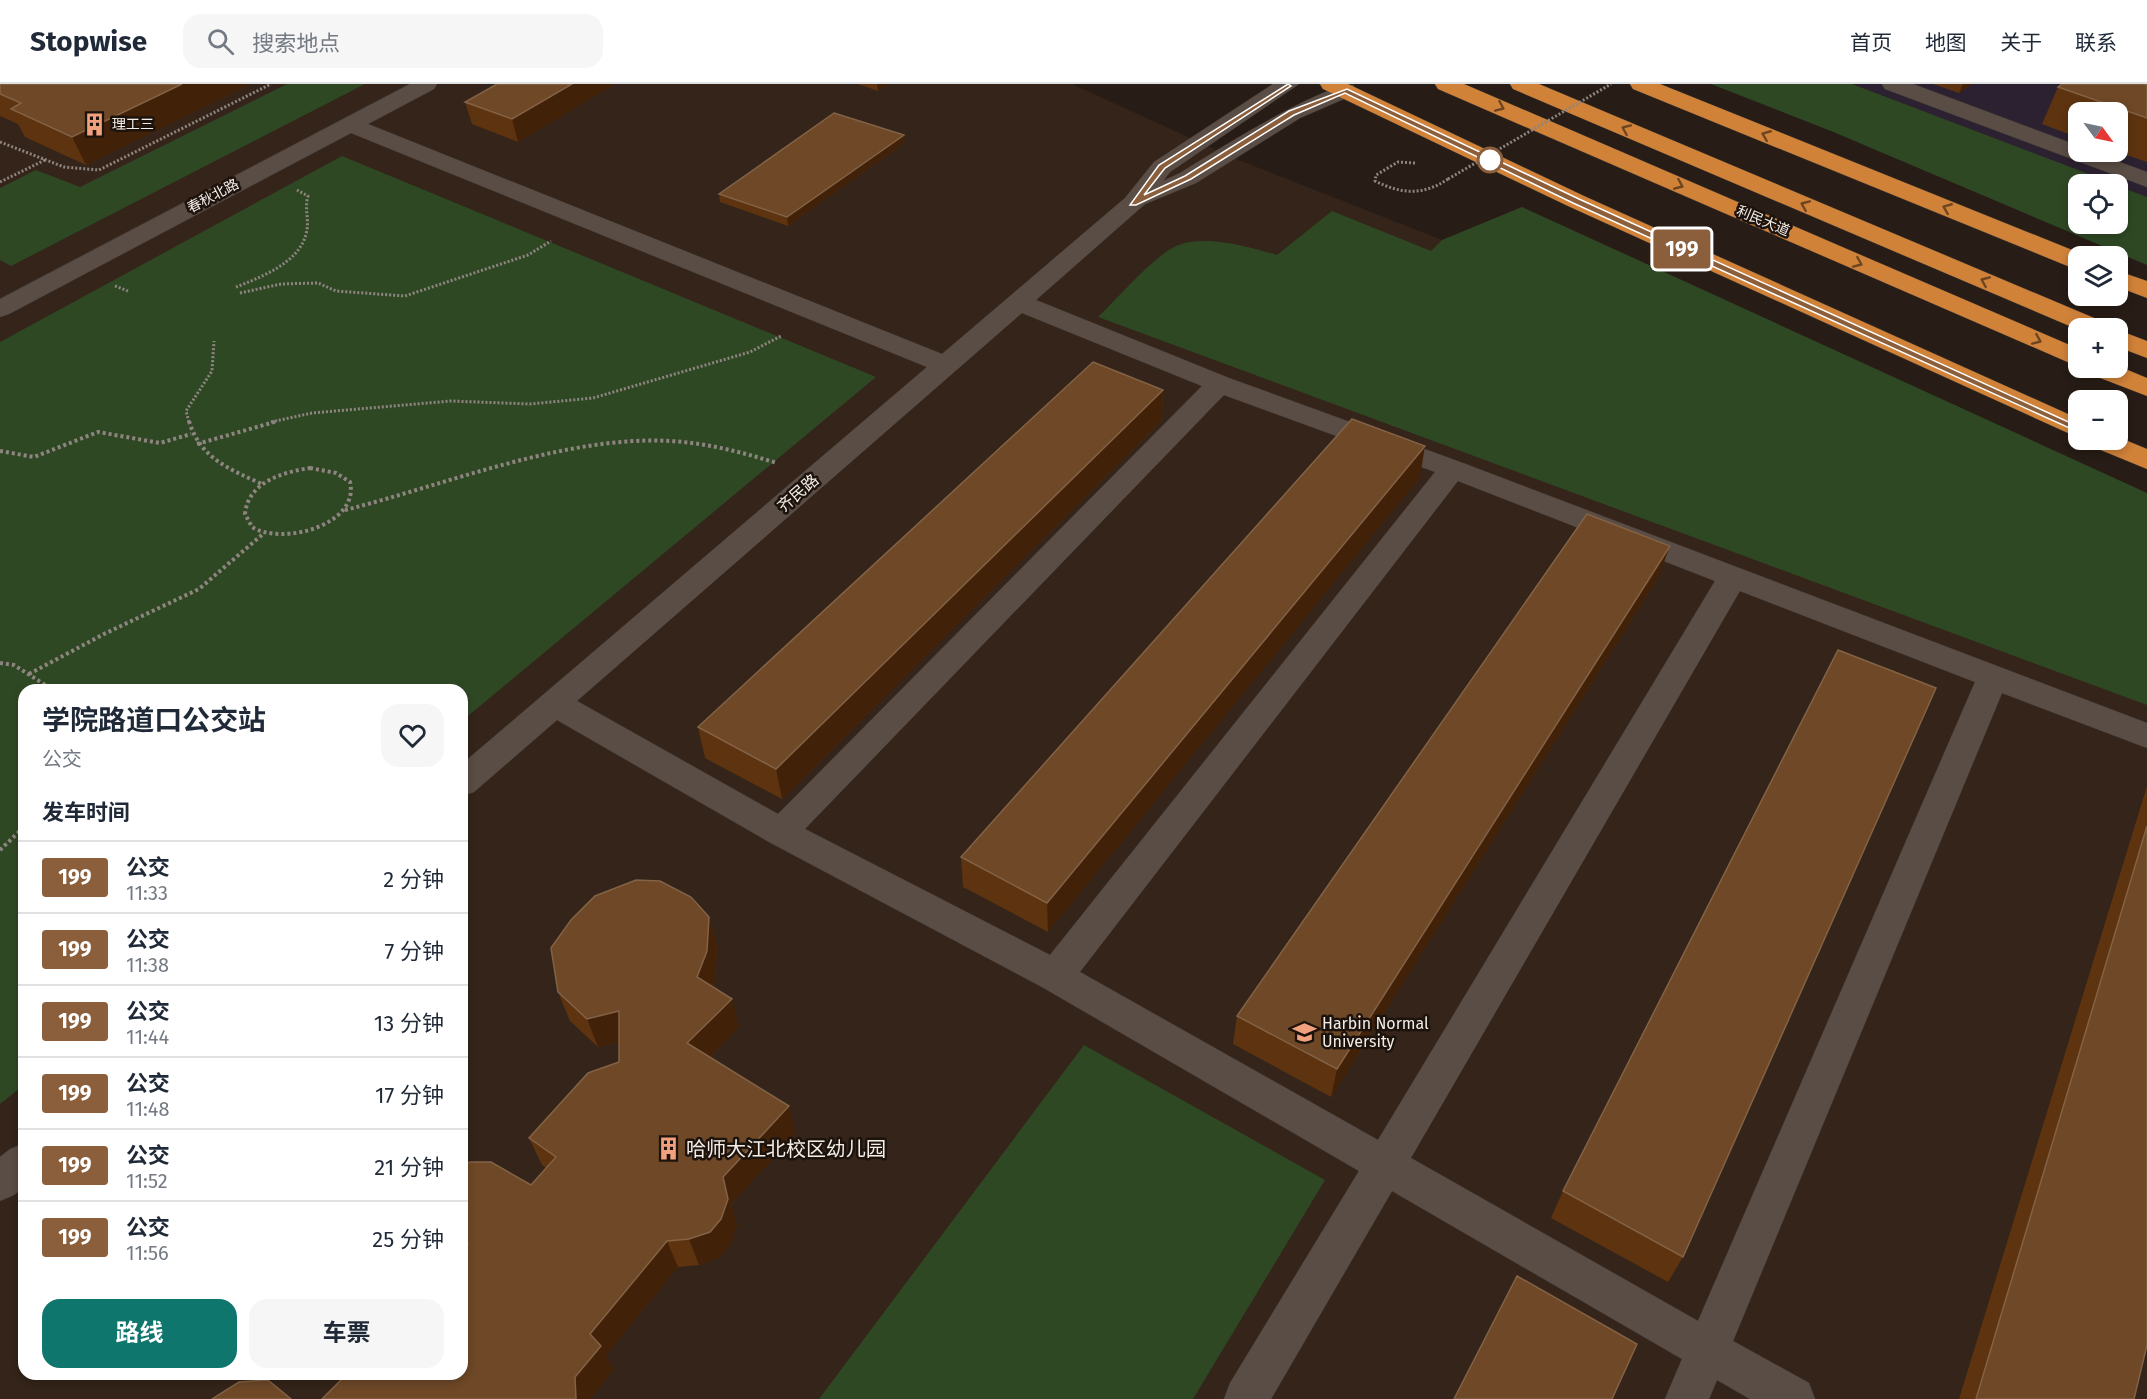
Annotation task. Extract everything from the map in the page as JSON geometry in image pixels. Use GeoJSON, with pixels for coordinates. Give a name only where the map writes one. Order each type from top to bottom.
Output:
{"type":"FeatureCollection","features":[{"type":"Feature","properties":{"kind":"highway","name":"利民大道"},"geometry":{"type":"LineString","coordinates":[[1446,84],[2068,354]]}},
{"type":"Feature","properties":{"kind":"highway","name":"利民大道"},"geometry":{"type":"LineString","coordinates":[[1521,84],[2073,318]]}},
{"type":"Feature","properties":{"kind":"highway"},"geometry":{"type":"LineString","coordinates":[[1641,84],[2068,258]]}},
{"type":"Feature","properties":{"kind":"highway"},"geometry":{"type":"LineString","coordinates":[[1338,87],[1587,206],[2068,424]]}},
{"type":"Feature","properties":{"kind":"highway"},"geometry":{"type":"LineString","coordinates":[[2128,282],[2147,290]]}},
{"type":"Feature","properties":{"kind":"highway"},"geometry":{"type":"LineString","coordinates":[[2128,342],[2147,350]]}},
{"type":"Feature","properties":{"kind":"highway"},"geometry":{"type":"LineString","coordinates":[[2123,378],[2147,388]]}},
{"type":"Feature","properties":{"kind":"highway"},"geometry":{"type":"LineString","coordinates":[[2124,450],[2147,460]]}},
{"type":"Feature","properties":{"kind":"lane","name":"春秋北路"},"geometry":{"type":"LineString","coordinates":[[0,309],[426,84]]}},
{"type":"Feature","properties":{"kind":"lane"},"geometry":{"type":"LineString","coordinates":[[1133,203],[1162,166],[1288,84]]}},
{"type":"Feature","properties":{"kind":"lane"},"geometry":{"type":"LineString","coordinates":[[1893,84],[2147,180]]}},
{"type":"Feature","properties":{"kind":"lane"},"geometry":{"type":"LineString","coordinates":[[1133,203],[1188,178],[1338,87]]}},
{"type":"Feature","properties":{"kind":"lane"},"geometry":{"type":"LineString","coordinates":[[350,124],[946,364]]}},
{"type":"Feature","properties":{"kind":"lane","name":"齐民路"},"geometry":{"type":"LineString","coordinates":[[468,778],[1133,203]]}},
{"type":"Feature","properties":{"kind":"lane"},"geometry":{"type":"LineString","coordinates":[[1018,302],[1221,384],[1453,469],[2147,736]]}},
{"type":"Feature","properties":{"kind":"lane"},"geometry":{"type":"LineString","coordinates":[[781,832],[1221,384]]}},
{"type":"Feature","properties":{"kind":"lane"},"geometry":{"type":"LineString","coordinates":[[1055,976],[1453,469]]}},
{"type":"Feature","properties":{"kind":"lane"},"geometry":{"type":"LineString","coordinates":[[1246,1399],[1733,577]]}},
{"type":"Feature","properties":{"kind":"lane"},"geometry":{"type":"LineString","coordinates":[[1687,1399],[1993,677]]}},
{"type":"Feature","properties":{"kind":"lane"},"geometry":{"type":"LineString","coordinates":[[554,703],[781,832],[1055,976],[1793,1399]]}},
{"type":"Feature","properties":{"kind":"lane"},"geometry":{"type":"LineString","coordinates":[[0,1182],[18,1167]]}},
{"type":"Feature","properties":{"kind":"path"},"geometry":{"type":"LineString","coordinates":[[0,142],[64,167],[99,170],[271,84]]}},
{"type":"Feature","properties":{"kind":"path"},"geometry":{"type":"LineString","coordinates":[[1425,164],[1398,162],[1376,175],[1375,181],[1392,191],[1411,194],[1426,191],[1611,84]]}},
{"type":"Feature","properties":{"kind":"path"},"geometry":{"type":"LineString","coordinates":[[0,182],[46,160]]}},
{"type":"Feature","properties":{"kind":"path"},"geometry":{"type":"LineString","coordinates":[[236,287],[269,273],[294,256],[301,246],[308,223],[304,208],[308,196],[263,170]]}},
{"type":"Feature","properties":{"kind":"path"},"geometry":{"type":"LineString","coordinates":[[1447,171],[1468,177]]}},
{"type":"Feature","properties":{"kind":"path"},"geometry":{"type":"LineString","coordinates":[[240,293],[281,284],[318,283],[336,291],[363,291],[405,296],[528,255],[584,219]]}},
{"type":"Feature","properties":{"kind":"path"},"geometry":{"type":"LineString","coordinates":[[197,444],[245,428],[312,413],[452,401],[530,404],[593,398],[750,352],[780,337],[811,310]]}},
{"type":"Feature","properties":{"kind":"path"},"geometry":{"type":"LineString","coordinates":[[214,341],[217,358],[213,374],[186,411],[191,434],[202,451],[221,465],[262,484]]}},
{"type":"Feature","properties":{"kind":"path"},"geometry":{"type":"LineString","coordinates":[[0,451],[34,457],[98,432],[160,443],[191,434]]}},
{"type":"Feature","properties":{"kind":"path"},"geometry":{"type":"LineString","coordinates":[[345,510],[396,499],[505,464],[582,447],[650,440],[705,442],[760,455],[816,477]]}},
{"type":"Feature","properties":{"kind":"path"},"geometry":{"type":"LineString","coordinates":[[310,468],[339,472],[348,480],[352,488],[352,499],[345,510],[318,529],[299,535],[263,534],[250,527],[244,518],[243,507],[249,495],[262,484],[276,476],[310,468]]}},
{"type":"Feature","properties":{"kind":"path"},"geometry":{"type":"LineString","coordinates":[[28,674],[104,634],[200,589],[263,534]]}},
{"type":"Feature","properties":{"kind":"path"},"geometry":{"type":"LineString","coordinates":[[0,663],[14,665],[44,684]]}},
{"type":"Feature","properties":{"kind":"path"},"geometry":{"type":"LineString","coordinates":[[0,850],[18,833]]}},
{"type":"Feature","properties":{"kind":"shaded area","name":"Harbin Normal University"},"geometry":{"type":"Polygon","coordinates":[[[0,84],[1072,84],[1234,158],[1442,240],[1522,207],[2147,493],[2147,1399],[0,1399],[0,84]]]}},
{"type":"Feature","properties":{"kind":"shaded area"},"geometry":{"type":"Polygon","coordinates":[[[1852,84],[2111,84],[2147,97],[2147,197],[2128,190],[2128,174],[2087,174],[1852,84]]]}},
{"type":"Feature","properties":{"kind":"green space"},"geometry":{"type":"Polygon","coordinates":[[[287,84],[365,84],[11,266],[0,260],[0,188],[36,170],[80,187],[287,84]]]}},
{"type":"Feature","properties":{"kind":"green space"},"geometry":{"type":"Polygon","coordinates":[[[1711,84],[1852,84],[2089,174],[2068,174],[2068,232],[1831,131],[1711,84]]]}},
{"type":"Feature","properties":{"kind":"green space"},"geometry":{"type":"Polygon","coordinates":[[[342,156],[876,377],[468,716],[468,684],[18,684],[18,1090],[0,1104],[0,342],[342,156]]]}},
{"type":"Feature","properties":{"kind":"green space"},"geometry":{"type":"Polygon","coordinates":[[[2128,190],[2147,197],[2147,265],[2128,257],[2128,246],[2102,246],[2074,234],[2128,234],[2128,190]]]}},
{"type":"Feature","properties":{"kind":"green space"},"geometry":{"type":"Polygon","coordinates":[[[1522,207],[2147,493],[2147,705],[1098,317],[1151,264],[1180,244],[1223,242],[1277,255],[1332,211],[1431,251],[1442,240],[1522,207]]]}},
{"type":"Feature","properties":{"kind":"green space"},"geometry":{"type":"Polygon","coordinates":[[[1084,1045],[1325,1180],[1193,1399],[819,1399],[1084,1045]]]}},
{"type":"Feature","properties":{"kind":"building"},"geometry":{"type":"Polygon","coordinates":[[[0,84],[182,84],[72,137],[11,109],[21,103],[0,94],[0,84]]]}},
{"type":"Feature","properties":{"kind":"building"},"geometry":{"type":"Polygon","coordinates":[[[497,84],[572,84],[512,119],[465,102],[497,84]]]}},
{"type":"Feature","properties":{"kind":"building"},"geometry":{"type":"Polygon","coordinates":[[[2062,84],[2147,85],[2147,118],[2128,111],[2128,102],[2101,102],[2058,87],[2062,84]]]}},
{"type":"Feature","properties":{"kind":"building"},"geometry":{"type":"Polygon","coordinates":[[[834,113],[904,135],[787,217],[719,194],[834,113]]]}},
{"type":"Feature","properties":{"kind":"building"},"geometry":{"type":"Polygon","coordinates":[[[1093,362],[1163,390],[776,769],[698,727],[1093,362]]]}},
{"type":"Feature","properties":{"kind":"building"},"geometry":{"type":"Polygon","coordinates":[[[1352,419],[1425,446],[1047,903],[961,857],[1352,419]]]}},
{"type":"Feature","properties":{"kind":"building"},"geometry":{"type":"Polygon","coordinates":[[[1587,514],[1670,546],[1337,1069],[1237,1016],[1587,514]]]}},
{"type":"Feature","properties":{"kind":"building"},"geometry":{"type":"Polygon","coordinates":[[[1838,650],[1936,688],[1683,1257],[1563,1191],[1838,650]]]}},
{"type":"Feature","properties":{"kind":"building"},"geometry":{"type":"Polygon","coordinates":[[[2147,826],[2147,1345],[2134,1399],[1976,1399],[2147,826]]]}},
{"type":"Feature","properties":{"kind":"building","name":"哈师大江北校区幼儿园"},"geometry":{"type":"Polygon","coordinates":[[[636,880],[660,881],[691,897],[709,917],[707,951],[697,977],[732,999],[687,1043],[789,1106],[723,1177],[728,1199],[721,1219],[710,1232],[689,1239],[667,1241],[590,1334],[601,1346],[575,1377],[576,1399],[322,1399],[341,1380],[468,1380],[468,1163],[491,1162],[531,1185],[556,1157],[529,1138],[588,1073],[619,1062],[619,1011],[587,1019],[558,992],[551,948],[571,920],[595,896],[636,880]]]}},
{"type":"Feature","properties":{"kind":"building"},"geometry":{"type":"Polygon","coordinates":[[[1517,1276],[1637,1344],[1612,1399],[1454,1399],[1517,1276]]]}},
{"type":"Feature","properties":{"kind":"building"},"geometry":{"type":"Polygon","coordinates":[[[268,1380],[291,1399],[212,1399],[239,1382],[268,1380]]]}},
{"type":"Feature","properties":{"kind":"bus line","name":"199"},"geometry":{"type":"LineString","coordinates":[[1288,84],[1162,166],[1133,203],[1188,178],[1292,113],[1345,90],[1576,201],[2068,424]]}},
{"type":"Feature","properties":{"kind":"place","name":"理工三"},"geometry":{"type":"Point","coordinates":[94,124]}},
{"type":"Feature","properties":{"kind":"place","name":"Harbin Normal University"},"geometry":{"type":"Point","coordinates":[1304,1032]}},
{"type":"Feature","properties":{"kind":"place","name":"哈师大江北校区幼儿园"},"geometry":{"type":"Point","coordinates":[668,1149]}}]}
